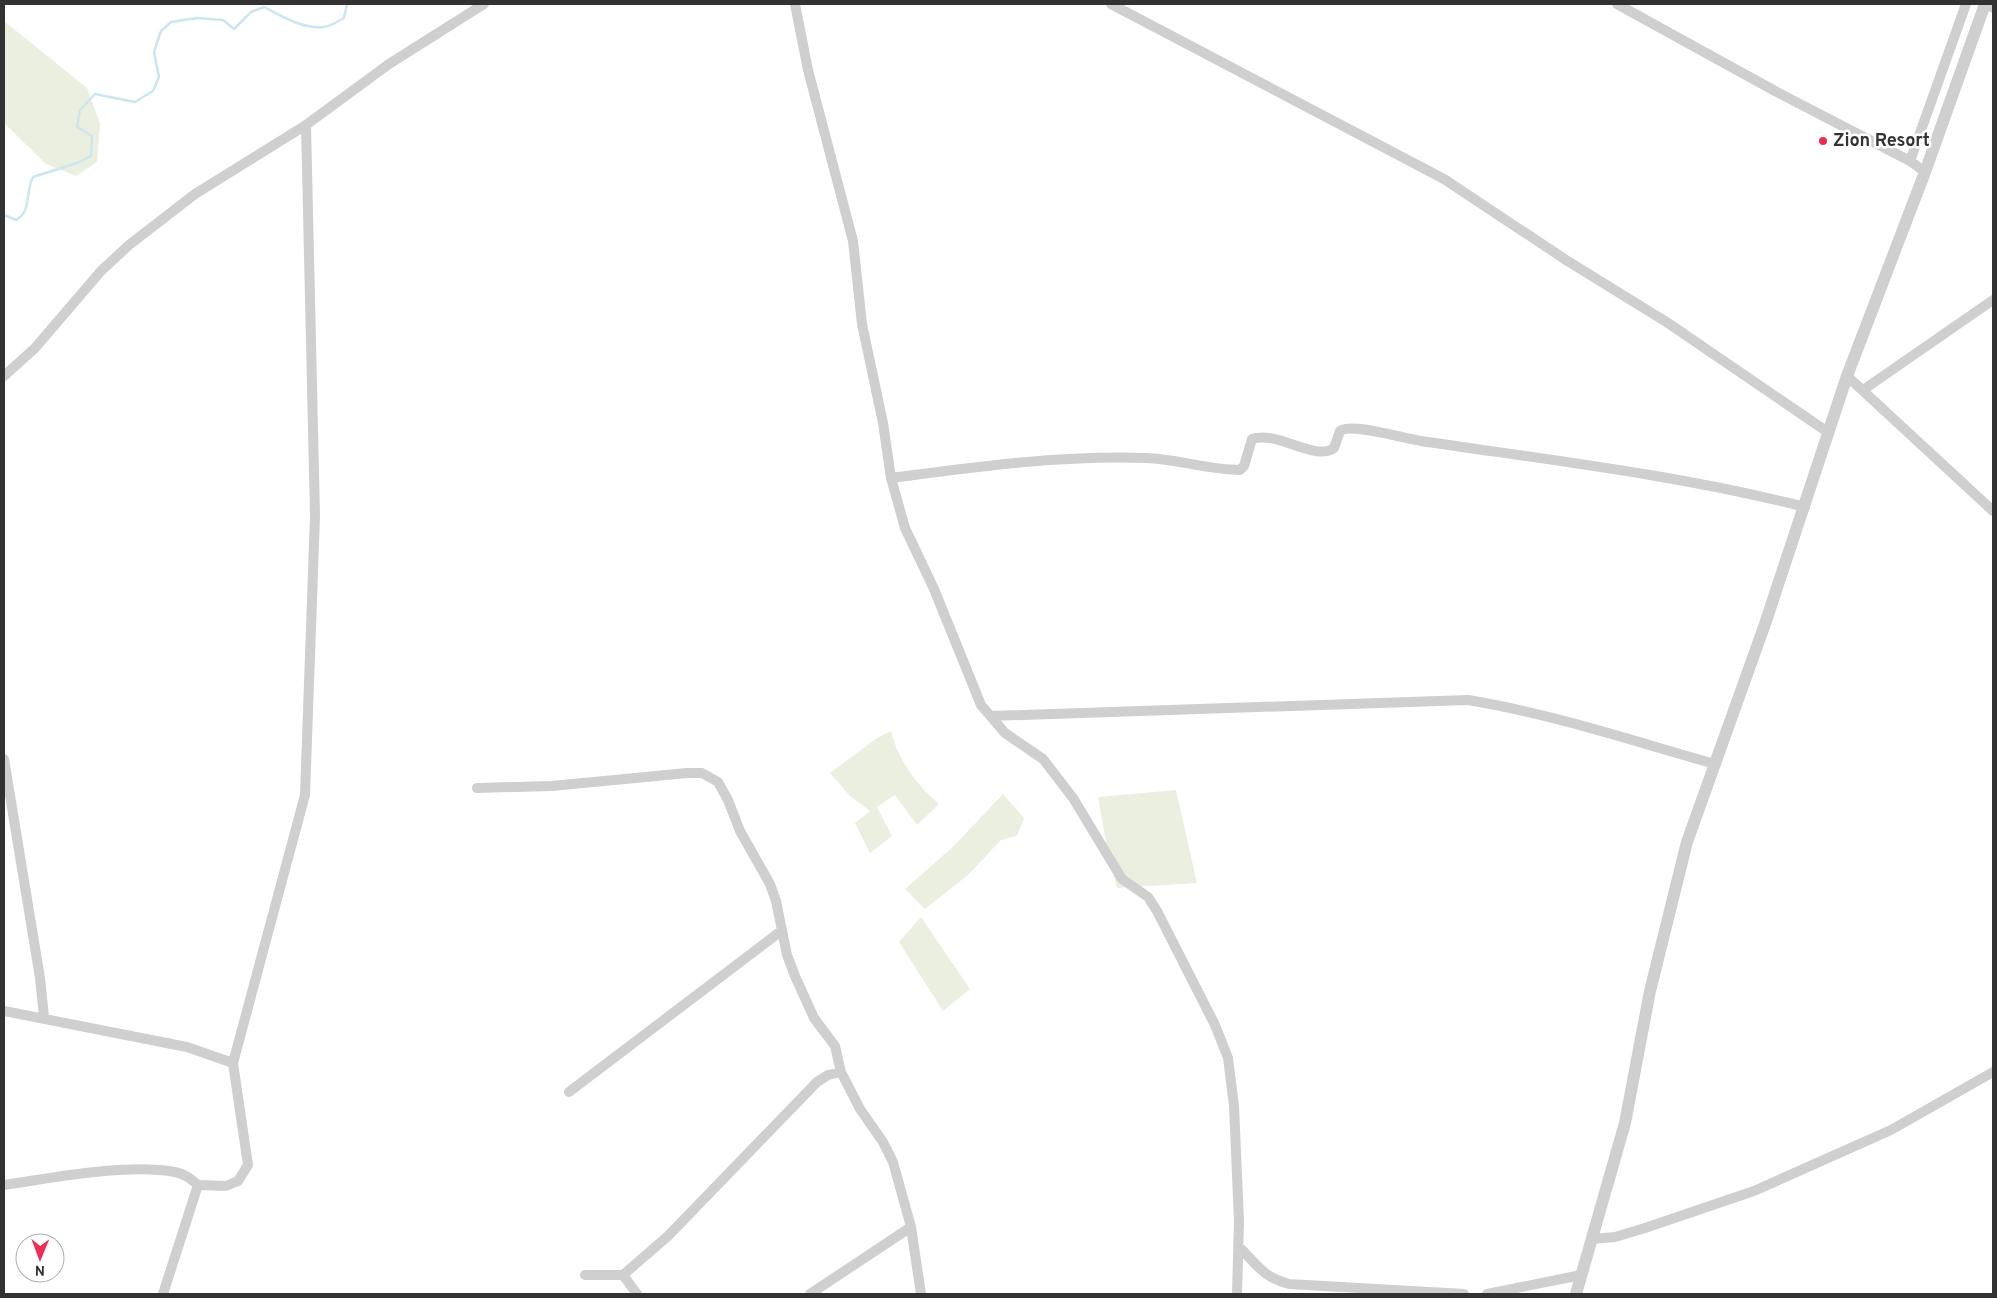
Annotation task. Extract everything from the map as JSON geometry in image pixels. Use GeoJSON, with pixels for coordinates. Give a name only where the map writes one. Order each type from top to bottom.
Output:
{"type":"FeatureCollection","features":[{"type":"Feature","properties":{"kind":"street"},"geometry":{"type":"LineString","coordinates":[[4,376],[35,348],[101,271],[129,245],[196,194],[306,124],[389,64],[484,4]]}},
{"type":"Feature","properties":{"kind":"street"},"geometry":{"type":"LineString","coordinates":[[795,4],[808,70],[853,241],[862,324],[883,423],[891,478],[905,528],[934,589],[981,705],[1005,733],[1043,759],[1073,798],[1122,880],[1148,897],[1215,1025],[1228,1058],[1234,1106],[1239,1221],[1237,1294]]}},
{"type":"Feature","properties":{"kind":"street"},"geometry":{"type":"LineString","coordinates":[[1110,4],[1444,179],[1566,260],[1668,323],[1830,433]]}},
{"type":"Feature","properties":{"kind":"street"},"geometry":{"type":"LineString","coordinates":[[1617,4],[1776,92],[1910,161],[1925,172]]}},
{"type":"Feature","properties":{"kind":"street"},"geometry":{"type":"LineString","coordinates":[[1910,161],[1966,4]]}},
{"type":"Feature","properties":{"kind":"street"},"geometry":{"type":"LineString","coordinates":[[1576,1294],[1625,1123],[1650,990],[1674,886],[1687,842],[1805,507],[1847,376],[1925,172],[1985,4]]}},
{"type":"Feature","properties":{"kind":"street"},"geometry":{"type":"LineString","coordinates":[[1989,4],[1993,8]]}},
{"type":"Feature","properties":{"kind":"street"},"geometry":{"type":"LineString","coordinates":[[4,1184],[63,1176],[158,1171],[188,1176],[198,1185],[226,1186],[238,1181],[248,1165],[233,1062],[305,795],[315,516],[306,124]]}},
{"type":"Feature","properties":{"kind":"street"},"geometry":{"type":"LineString","coordinates":[[1863,390],[1993,300]]}},
{"type":"Feature","properties":{"kind":"street"},"geometry":{"type":"LineString","coordinates":[[1847,376],[1993,511]]}},
{"type":"Feature","properties":{"kind":"street"},"geometry":{"type":"LineString","coordinates":[[891,478],[1018,463],[1092,458],[1148,458],[1240,470],[1244,466],[1252,439],[1258,437],[1275,438],[1309,449],[1329,451],[1334,448],[1340,431],[1349,428],[1402,438],[1626,471],[1805,507]]}},
{"type":"Feature","properties":{"kind":"street"},"geometry":{"type":"LineString","coordinates":[[991,716],[1468,700],[1516,708],[1715,764]]}},
{"type":"Feature","properties":{"kind":"street"},"geometry":{"type":"LineString","coordinates":[[4,759],[40,978],[44,1017]]}},
{"type":"Feature","properties":{"kind":"street"},"geometry":{"type":"LineString","coordinates":[[477,788],[552,786],[702,773],[718,782],[728,800],[740,831],[770,884],[795,976],[814,1018],[835,1046],[841,1072],[860,1109],[883,1142],[893,1162],[911,1227],[921,1294]]}},
{"type":"Feature","properties":{"kind":"street"},"geometry":{"type":"LineString","coordinates":[[570,1092],[781,930]]}},
{"type":"Feature","properties":{"kind":"street"},"geometry":{"type":"LineString","coordinates":[[4,1010],[187,1047],[233,1062]]}},
{"type":"Feature","properties":{"kind":"street"},"geometry":{"type":"LineString","coordinates":[[585,1274],[623,1275],[668,1236],[817,1082],[828,1075],[841,1072]]}},
{"type":"Feature","properties":{"kind":"street"},"geometry":{"type":"LineString","coordinates":[[1592,1239],[1615,1237],[1646,1228],[1754,1191],[1891,1130],[1993,1072]]}},
{"type":"Feature","properties":{"kind":"street"},"geometry":{"type":"LineString","coordinates":[[163,1294],[198,1185]]}},
{"type":"Feature","properties":{"kind":"street"},"geometry":{"type":"LineString","coordinates":[[810,1294],[911,1227]]}},
{"type":"Feature","properties":{"kind":"street"},"geometry":{"type":"LineString","coordinates":[[1238,1246],[1251,1257],[1264,1274],[1273,1280],[1289,1284],[1464,1294]]}},
{"type":"Feature","properties":{"kind":"street"},"geometry":{"type":"LineString","coordinates":[[623,1275],[637,1294]]}},
{"type":"Feature","properties":{"kind":"street"},"geometry":{"type":"LineString","coordinates":[[1487,1294],[1581,1275]]}},
{"type":"Feature","properties":{"kind":"green space"},"geometry":{"type":"Polygon","coordinates":[[[4,21],[87,88],[100,124],[97,162],[76,176],[46,164],[4,123],[4,21]]]}},
{"type":"Feature","properties":{"kind":"green space"},"geometry":{"type":"Polygon","coordinates":[[[891,731],[903,762],[916,780],[939,804],[917,825],[895,795],[877,807],[892,836],[870,853],[855,823],[870,811],[850,796],[830,773],[877,738],[891,731]]]}},
{"type":"Feature","properties":{"kind":"green space"},"geometry":{"type":"Polygon","coordinates":[[[1176,790],[1197,883],[1117,888],[1108,853],[1098,797],[1176,790]]]}},
{"type":"Feature","properties":{"kind":"green space"},"geometry":{"type":"Polygon","coordinates":[[[1003,794],[1024,818],[1017,836],[1001,840],[968,875],[925,909],[905,889],[954,846],[1003,794]]]}},
{"type":"Feature","properties":{"kind":"green space"},"geometry":{"type":"Polygon","coordinates":[[[921,917],[970,989],[943,1011],[899,942],[921,917]]]}},
{"type":"Feature","properties":{"kind":"waterway"},"geometry":{"type":"LineString","coordinates":[[4,215],[16,220],[21,216],[26,206],[33,177],[77,163],[91,156],[92,136],[77,127],[80,110],[95,94],[135,102],[153,91],[159,77],[154,52],[161,31],[171,22],[197,18],[223,20],[234,29],[251,12],[264,7],[300,24],[326,27],[344,18],[347,4]]}},
{"type":"Feature","properties":{"kind":"place","name":"Zion Resort"},"geometry":{"type":"Point","coordinates":[1823,141]}}]}
